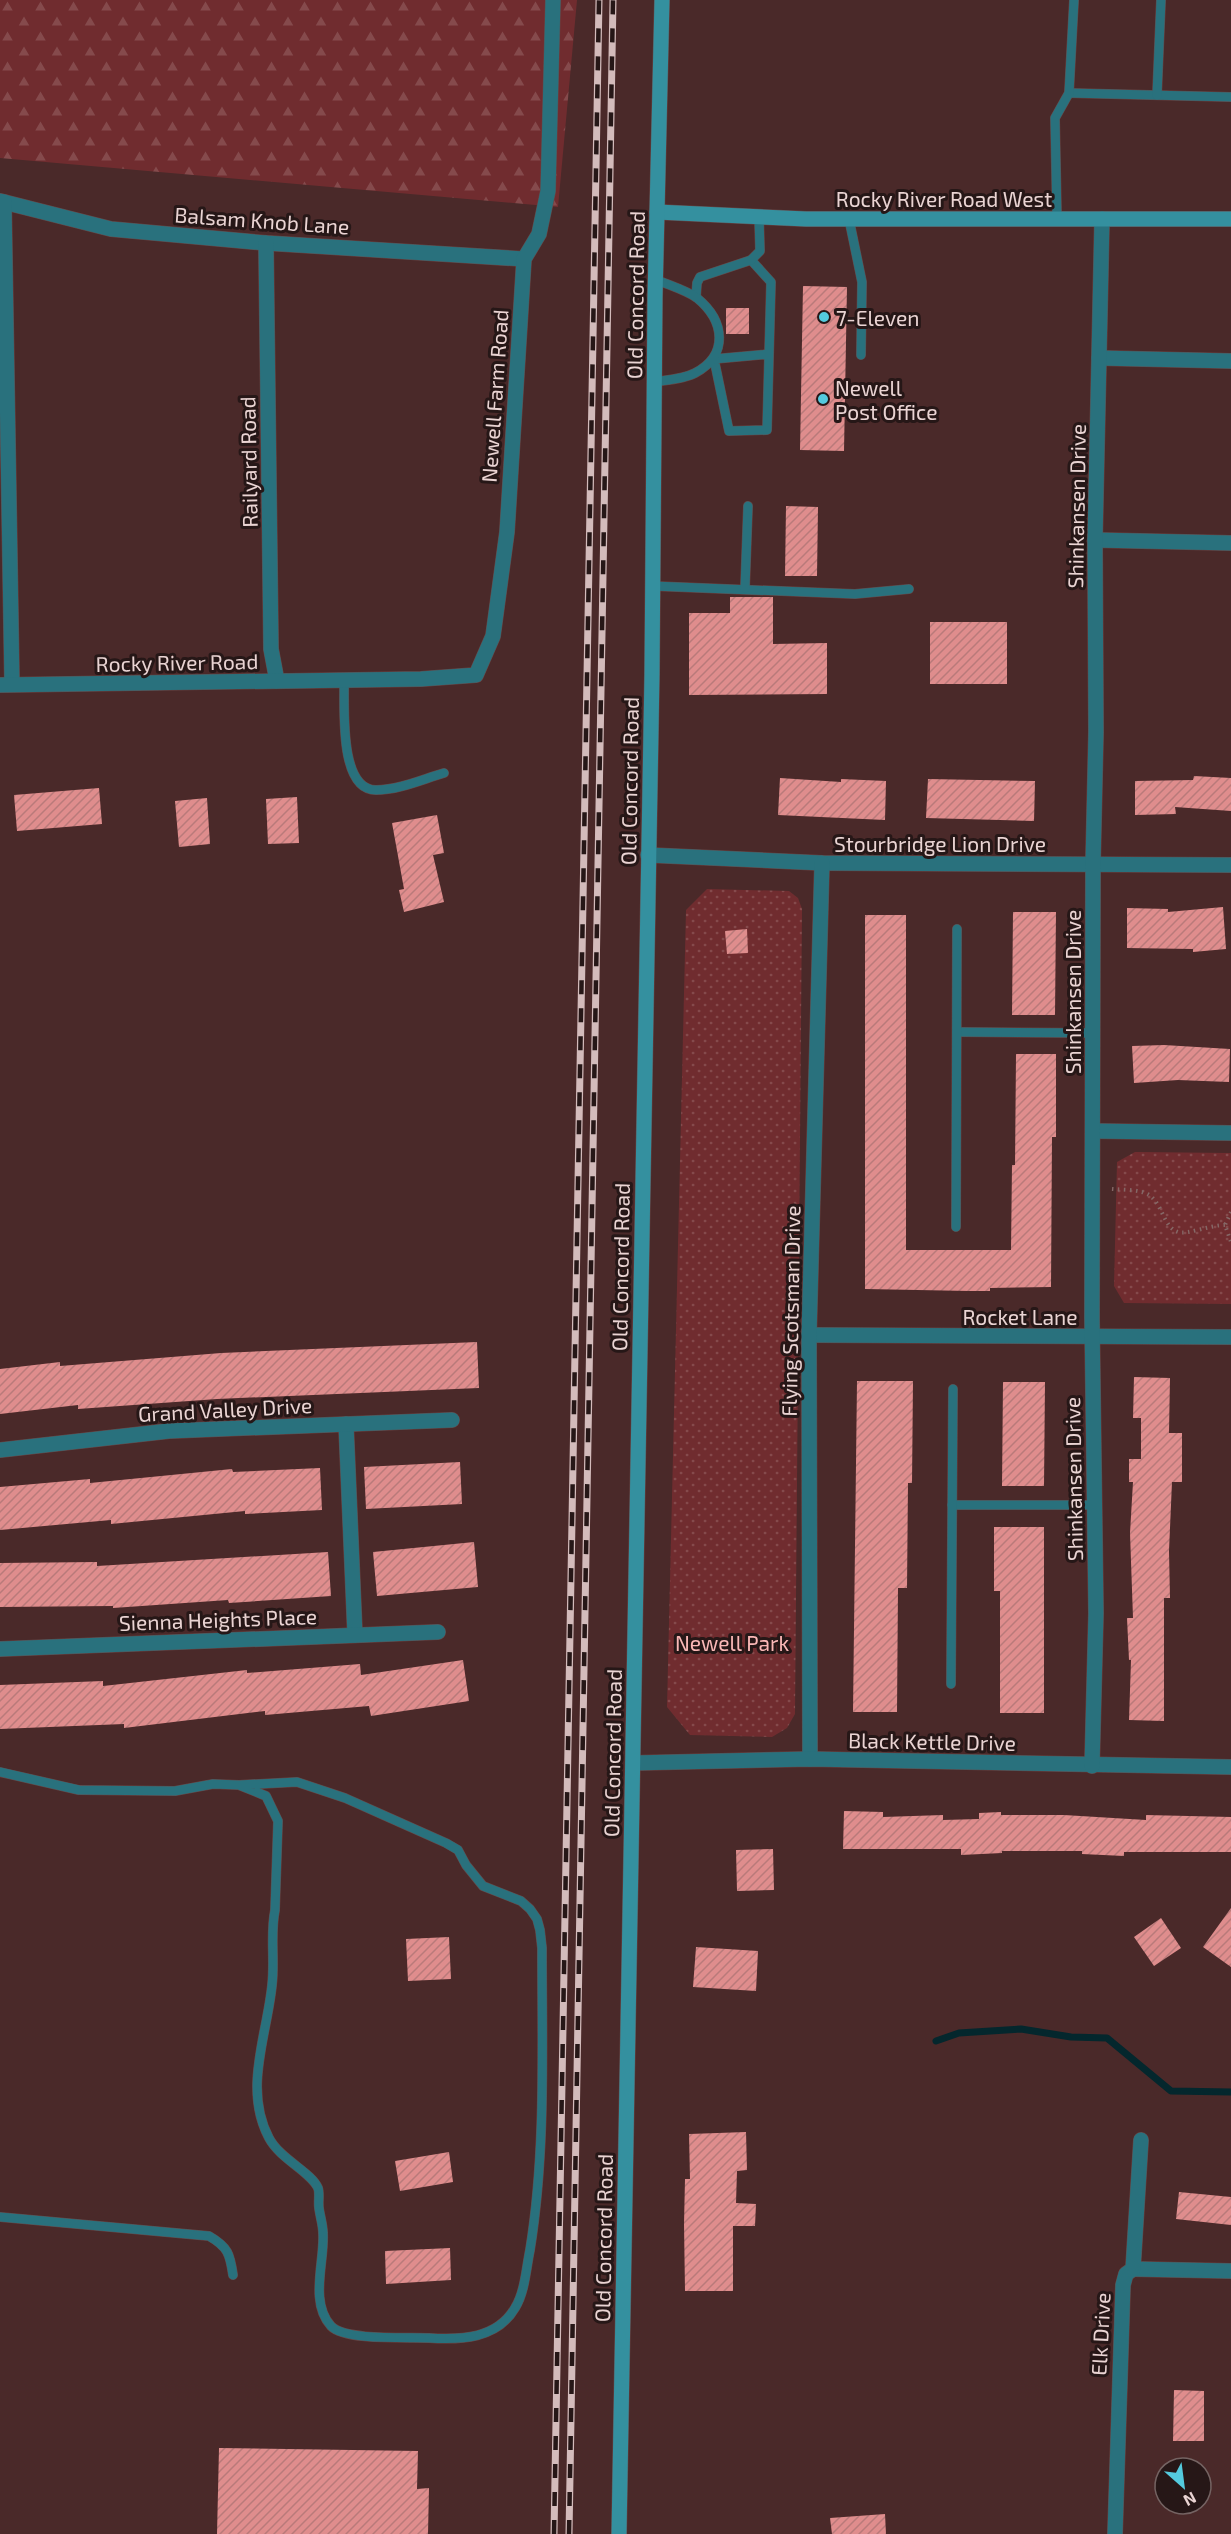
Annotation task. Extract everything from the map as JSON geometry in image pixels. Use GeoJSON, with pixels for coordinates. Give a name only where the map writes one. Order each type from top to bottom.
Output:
{"type":"FeatureCollection","features":[{"type":"Feature","properties":{"kind":"street","name":"Newell Farm Road"},"geometry":{"type":"LineString","coordinates":[[350,679],[421,679],[476,675],[493,636],[507,532],[524,260],[539,234],[548,191],[553,0]]}},
{"type":"Feature","properties":{"kind":"street","name":"Old Concord Road"},"geometry":{"type":"LineString","coordinates":[[619,2534],[653,586],[655,279],[662,0]]}},
{"type":"Feature","properties":{"kind":"street","name":"Balsam Knob Lane"},"geometry":{"type":"LineString","coordinates":[[2,202],[111,229],[266,243],[524,260]]}},
{"type":"Feature","properties":{"kind":"street"},"geometry":{"type":"LineString","coordinates":[[2,202],[6,685]]}},
{"type":"Feature","properties":{"kind":"street","name":"Rocky River Road West"},"geometry":{"type":"LineString","coordinates":[[657,212],[849,219],[1231,219]]}},
{"type":"Feature","properties":{"kind":"street","name":"Shinkansen Drive"},"geometry":{"type":"LineString","coordinates":[[1092,1766],[1096,1613],[1092,1336],[1095,540],[1102,219]]}},
{"type":"Feature","properties":{"kind":"street","name":"Railyard Road"},"geometry":{"type":"LineString","coordinates":[[266,243],[271,649],[277,681]]}},
{"type":"Feature","properties":{"kind":"street"},"geometry":{"type":"LineString","coordinates":[[1099,358],[1231,361]]}},
{"type":"Feature","properties":{"kind":"street"},"geometry":{"type":"LineString","coordinates":[[1095,540],[1231,543]]}},
{"type":"Feature","properties":{"kind":"street","name":"Rocky River Road"},"geometry":{"type":"LineString","coordinates":[[6,685],[350,679]]}},
{"type":"Feature","properties":{"kind":"street","name":"Stourbridge Lion Drive"},"geometry":{"type":"LineString","coordinates":[[648,855],[822,863],[1231,865]]}},
{"type":"Feature","properties":{"kind":"street","name":"Flying Scotsman Drive"},"geometry":{"type":"LineString","coordinates":[[810,1760],[809,1335],[822,863]]}},
{"type":"Feature","properties":{"kind":"street"},"geometry":{"type":"LineString","coordinates":[[1094,1131],[1231,1133]]}},
{"type":"Feature","properties":{"kind":"street","name":"Rocket Lane"},"geometry":{"type":"LineString","coordinates":[[809,1335],[1231,1337]]}},
{"type":"Feature","properties":{"kind":"street","name":"Grand Valley Drive"},"geometry":{"type":"LineString","coordinates":[[0,1450],[169,1431],[453,1420]]}},
{"type":"Feature","properties":{"kind":"street"},"geometry":{"type":"LineString","coordinates":[[346,1424],[355,1635]]}},
{"type":"Feature","properties":{"kind":"street","name":"Sienna Heights Place"},"geometry":{"type":"LineString","coordinates":[[0,1649],[438,1632]]}},
{"type":"Feature","properties":{"kind":"street","name":"Black Kettle Drive"},"geometry":{"type":"LineString","coordinates":[[633,1763],[810,1760],[1231,1767]]}},
{"type":"Feature","properties":{"kind":"street","name":"Elk Drive"},"geometry":{"type":"LineString","coordinates":[[1115,2534],[1123,2285],[1126,2274],[1133,2269],[1142,2140]]}},
{"type":"Feature","properties":{"kind":"street"},"geometry":{"type":"LineString","coordinates":[[1133,2269],[1231,2271]]}},
{"type":"Feature","properties":{"kind":"lane"},"geometry":{"type":"LineString","coordinates":[[1057,219],[1055,118],[1069,93],[1074,0]]}},
{"type":"Feature","properties":{"kind":"lane"},"geometry":{"type":"LineString","coordinates":[[1157,95],[1161,0]]}},
{"type":"Feature","properties":{"kind":"lane"},"geometry":{"type":"LineString","coordinates":[[1069,93],[1231,97]]}},
{"type":"Feature","properties":{"kind":"lane"},"geometry":{"type":"LineString","coordinates":[[696,297],[700,277],[751,260],[760,251],[759,217]]}},
{"type":"Feature","properties":{"kind":"lane"},"geometry":{"type":"LineString","coordinates":[[849,219],[862,282],[861,355]]}},
{"type":"Feature","properties":{"kind":"lane"},"geometry":{"type":"LineString","coordinates":[[655,279],[696,297],[711,313],[718,326],[720,343],[714,359],[729,431],[767,430],[771,282],[751,260]]}},
{"type":"Feature","properties":{"kind":"lane"},"geometry":{"type":"LineString","coordinates":[[654,382],[694,374],[714,359],[769,354]]}},
{"type":"Feature","properties":{"kind":"lane"},"geometry":{"type":"LineString","coordinates":[[745,588],[748,506]]}},
{"type":"Feature","properties":{"kind":"lane"},"geometry":{"type":"LineString","coordinates":[[653,586],[855,594],[909,589]]}},
{"type":"Feature","properties":{"kind":"lane"},"geometry":{"type":"LineString","coordinates":[[350,679],[347,748],[356,779],[364,787],[374,790],[391,788],[444,773]]}},
{"type":"Feature","properties":{"kind":"lane"},"geometry":{"type":"LineString","coordinates":[[956,1227],[957,929]]}},
{"type":"Feature","properties":{"kind":"lane"},"geometry":{"type":"LineString","coordinates":[[957,1032],[1094,1033]]}},
{"type":"Feature","properties":{"kind":"lane"},"geometry":{"type":"LineString","coordinates":[[951,1684],[953,1389]]}},
{"type":"Feature","properties":{"kind":"lane"},"geometry":{"type":"LineString","coordinates":[[952,1505],[1096,1505]]}},
{"type":"Feature","properties":{"kind":"lane"},"geometry":{"type":"LineString","coordinates":[[0,1772],[79,1790],[175,1791],[213,1784],[297,1782],[345,1798],[458,1851],[483,1886],[521,1901],[537,1919],[540,1930],[542,1971],[542,2098],[536,2209],[524,2282],[516,2307],[506,2321],[491,2332],[468,2338],[438,2339],[348,2335],[332,2328],[325,2317],[321,2305],[320,2269],[323,2234],[318,2188],[303,2172],[280,2154],[270,2140],[263,2126],[256,2090],[272,1985],[274,1945],[272,1923],[278,1821],[266,1796],[240,1785]]}},
{"type":"Feature","properties":{"kind":"lane"},"geometry":{"type":"LineString","coordinates":[[0,2217],[209,2236],[223,2244],[230,2258],[233,2275]]}},
{"type":"Feature","properties":{"kind":"path"},"geometry":{"type":"LineString","coordinates":[[1112,1189],[1147,1194],[1154,1199],[1172,1228],[1179,1232],[1186,1233],[1204,1227],[1225,1226]]}},
{"type":"Feature","properties":{"kind":"path"},"geometry":{"type":"LineString","coordinates":[[1231,1212],[1225,1226],[1231,1242]]}},
{"type":"Feature","properties":{"kind":"green space"},"geometry":{"type":"Polygon","coordinates":[[[0,0],[577,0],[558,207],[0,158],[0,0]]]}},
{"type":"Feature","properties":{"kind":"green space","name":"Newell Park"},"geometry":{"type":"Polygon","coordinates":[[[707,889],[789,891],[798,898],[802,909],[795,1714],[787,1728],[772,1737],[690,1735],[667,1707],[686,910],[707,889]]]}},
{"type":"Feature","properties":{"kind":"green space"},"geometry":{"type":"Polygon","coordinates":[[[1135,1152],[1231,1153],[1231,1304],[1124,1303],[1114,1286],[1117,1162],[1135,1152]]]}},
{"type":"Feature","properties":{"kind":"building","name":"Newell Post Office"},"geometry":{"type":"Polygon","coordinates":[[[803,286],[847,287],[844,451],[800,450],[803,286]]]}},
{"type":"Feature","properties":{"kind":"building"},"geometry":{"type":"Polygon","coordinates":[[[726,308],[749,308],[749,334],[726,334],[726,308]]]}},
{"type":"Feature","properties":{"kind":"building"},"geometry":{"type":"Polygon","coordinates":[[[786,506],[818,507],[817,576],[785,576],[786,506]]]}},
{"type":"Feature","properties":{"kind":"building"},"geometry":{"type":"Polygon","coordinates":[[[730,597],[773,597],[773,644],[827,643],[827,694],[689,695],[689,613],[730,613],[730,597]]]}},
{"type":"Feature","properties":{"kind":"building"},"geometry":{"type":"Polygon","coordinates":[[[930,622],[1007,622],[1007,684],[930,684],[930,622]]]}},
{"type":"Feature","properties":{"kind":"building"},"geometry":{"type":"Polygon","coordinates":[[[1194,776],[1231,778],[1231,811],[1175,807],[1176,814],[1135,815],[1135,781],[1193,780],[1194,776]]]}},
{"type":"Feature","properties":{"kind":"building"},"geometry":{"type":"Polygon","coordinates":[[[780,778],[841,782],[841,779],[886,781],[885,820],[778,815],[780,778]]]}},
{"type":"Feature","properties":{"kind":"building"},"geometry":{"type":"Polygon","coordinates":[[[928,779],[1035,781],[1034,821],[926,818],[928,779]]]}},
{"type":"Feature","properties":{"kind":"building"},"geometry":{"type":"Polygon","coordinates":[[[99,788],[102,824],[17,831],[14,795],[99,788]]]}},
{"type":"Feature","properties":{"kind":"building"},"geometry":{"type":"Polygon","coordinates":[[[297,797],[299,843],[268,844],[266,799],[297,797]]]}},
{"type":"Feature","properties":{"kind":"building"},"geometry":{"type":"Polygon","coordinates":[[[207,798],[210,844],[179,847],[175,801],[207,798]]]}},
{"type":"Feature","properties":{"kind":"building"},"geometry":{"type":"Polygon","coordinates":[[[437,815],[444,853],[433,855],[444,902],[404,912],[399,890],[404,889],[392,823],[437,815]]]}},
{"type":"Feature","properties":{"kind":"building"},"geometry":{"type":"Polygon","coordinates":[[[1223,907],[1226,949],[1193,952],[1193,949],[1127,948],[1127,908],[1168,909],[1168,912],[1223,907]]]}},
{"type":"Feature","properties":{"kind":"building"},"geometry":{"type":"Polygon","coordinates":[[[1013,912],[1056,912],[1055,1015],[1012,1015],[1013,912]]]}},
{"type":"Feature","properties":{"kind":"building"},"geometry":{"type":"Polygon","coordinates":[[[865,915],[906,915],[906,1250],[1011,1250],[1012,1165],[1015,1165],[1016,1054],[1056,1054],[1056,1137],[1052,1137],[1051,1287],[990,1288],[990,1291],[865,1289],[865,915]]]}},
{"type":"Feature","properties":{"kind":"building"},"geometry":{"type":"Polygon","coordinates":[[[747,929],[748,953],[727,954],[725,931],[747,929]]]}},
{"type":"Feature","properties":{"kind":"building"},"geometry":{"type":"Polygon","coordinates":[[[1164,1045],[1230,1049],[1229,1082],[1178,1080],[1134,1083],[1132,1046],[1164,1045]]]}},
{"type":"Feature","properties":{"kind":"building"},"geometry":{"type":"Polygon","coordinates":[[[477,1342],[479,1388],[217,1399],[78,1409],[78,1405],[0,1414],[0,1369],[60,1362],[60,1366],[221,1353],[477,1342]]]}},
{"type":"Feature","properties":{"kind":"building"},"geometry":{"type":"Polygon","coordinates":[[[1134,1377],[1170,1378],[1169,1433],[1182,1433],[1182,1482],[1172,1482],[1169,1551],[1170,1598],[1164,1598],[1164,1721],[1129,1720],[1131,1660],[1129,1660],[1127,1618],[1133,1618],[1130,1533],[1133,1482],[1129,1482],[1129,1459],[1141,1459],[1141,1418],[1133,1418],[1134,1377]]]}},
{"type":"Feature","properties":{"kind":"building"},"geometry":{"type":"Polygon","coordinates":[[[857,1381],[913,1381],[912,1483],[908,1483],[907,1588],[898,1588],[897,1712],[853,1712],[857,1381]]]}},
{"type":"Feature","properties":{"kind":"building"},"geometry":{"type":"Polygon","coordinates":[[[1003,1382],[1045,1382],[1044,1486],[1002,1486],[1003,1382]]]}},
{"type":"Feature","properties":{"kind":"building"},"geometry":{"type":"Polygon","coordinates":[[[460,1462],[462,1504],[366,1509],[364,1467],[460,1462]]]}},
{"type":"Feature","properties":{"kind":"building"},"geometry":{"type":"Polygon","coordinates":[[[320,1468],[322,1510],[245,1514],[245,1511],[111,1524],[111,1520],[0,1530],[0,1487],[90,1479],[90,1483],[232,1469],[233,1472],[320,1468]]]}},
{"type":"Feature","properties":{"kind":"building"},"geometry":{"type":"Polygon","coordinates":[[[994,1527],[1044,1527],[1044,1713],[1000,1713],[1000,1591],[994,1591],[994,1527]]]}},
{"type":"Feature","properties":{"kind":"building"},"geometry":{"type":"Polygon","coordinates":[[[474,1542],[478,1587],[377,1596],[373,1552],[474,1542]]]}},
{"type":"Feature","properties":{"kind":"building"},"geometry":{"type":"Polygon","coordinates":[[[328,1552],[331,1596],[113,1608],[113,1606],[0,1607],[0,1563],[97,1562],[97,1566],[328,1552]]]}},
{"type":"Feature","properties":{"kind":"building"},"geometry":{"type":"Polygon","coordinates":[[[463,1660],[469,1701],[371,1716],[369,1706],[265,1715],[265,1711],[124,1728],[124,1724],[0,1729],[0,1685],[103,1681],[103,1686],[247,1670],[247,1673],[360,1664],[361,1675],[463,1660]]]}},
{"type":"Feature","properties":{"kind":"building"},"geometry":{"type":"Polygon","coordinates":[[[844,1811],[883,1812],[883,1817],[943,1815],[943,1820],[979,1819],[979,1813],[1001,1812],[1001,1815],[1064,1815],[1146,1820],[1146,1815],[1231,1817],[1231,1852],[1124,1852],[1124,1856],[1082,1854],[1082,1851],[1002,1851],[1002,1853],[961,1855],[961,1849],[843,1849],[844,1811]]]}},
{"type":"Feature","properties":{"kind":"building"},"geometry":{"type":"Polygon","coordinates":[[[773,1849],[774,1890],[737,1891],[736,1850],[773,1849]]]}},
{"type":"Feature","properties":{"kind":"building"},"geometry":{"type":"Polygon","coordinates":[[[1231,1908],[1231,1967],[1203,1947],[1231,1908]]]}},
{"type":"Feature","properties":{"kind":"building"},"geometry":{"type":"Polygon","coordinates":[[[1161,1918],[1181,1948],[1154,1966],[1134,1937],[1161,1918]]]}},
{"type":"Feature","properties":{"kind":"building"},"geometry":{"type":"Polygon","coordinates":[[[449,1937],[451,1979],[408,1981],[406,1939],[449,1937]]]}},
{"type":"Feature","properties":{"kind":"building"},"geometry":{"type":"Polygon","coordinates":[[[696,1947],[758,1951],[756,1991],[693,1987],[696,1947]]]}},
{"type":"Feature","properties":{"kind":"building"},"geometry":{"type":"Polygon","coordinates":[[[746,2132],[747,2170],[737,2171],[736,2203],[756,2204],[755,2226],[733,2226],[733,2291],[685,2291],[685,2179],[690,2179],[689,2134],[746,2132]]]}},
{"type":"Feature","properties":{"kind":"building"},"geometry":{"type":"Polygon","coordinates":[[[449,2152],[453,2182],[400,2191],[395,2161],[449,2152]]]}},
{"type":"Feature","properties":{"kind":"building"},"geometry":{"type":"Polygon","coordinates":[[[1179,2192],[1231,2197],[1231,2225],[1176,2219],[1179,2192]]]}},
{"type":"Feature","properties":{"kind":"building"},"geometry":{"type":"Polygon","coordinates":[[[450,2248],[451,2280],[386,2284],[385,2251],[450,2248]]]}},
{"type":"Feature","properties":{"kind":"building"},"geometry":{"type":"Polygon","coordinates":[[[1174,2390],[1204,2391],[1204,2441],[1173,2441],[1174,2390]]]}},
{"type":"Feature","properties":{"kind":"building"},"geometry":{"type":"Polygon","coordinates":[[[219,2448],[418,2451],[417,2489],[429,2488],[428,2534],[217,2534],[219,2448]]]}},
{"type":"Feature","properties":{"kind":"building"},"geometry":{"type":"Polygon","coordinates":[[[885,2514],[886,2534],[832,2534],[830,2518],[885,2514]]]}},
{"type":"Feature","properties":{"kind":"waterway"},"geometry":{"type":"LineString","coordinates":[[936,2041],[959,2033],[1021,2029],[1071,2037],[1107,2038],[1171,2091],[1231,2092]]}},
{"type":"Feature","properties":{"kind":"railway"},"geometry":{"type":"LineString","coordinates":[[554,2534],[599,0]]}},
{"type":"Feature","properties":{"kind":"railway"},"geometry":{"type":"LineString","coordinates":[[569,2534],[613,0]]}},
{"type":"Feature","properties":{"kind":"place","name":"7-Eleven"},"geometry":{"type":"Point","coordinates":[824,317]}},
{"type":"Feature","properties":{"kind":"place","name":"Newell Post Office"},"geometry":{"type":"Point","coordinates":[823,399]}}]}
